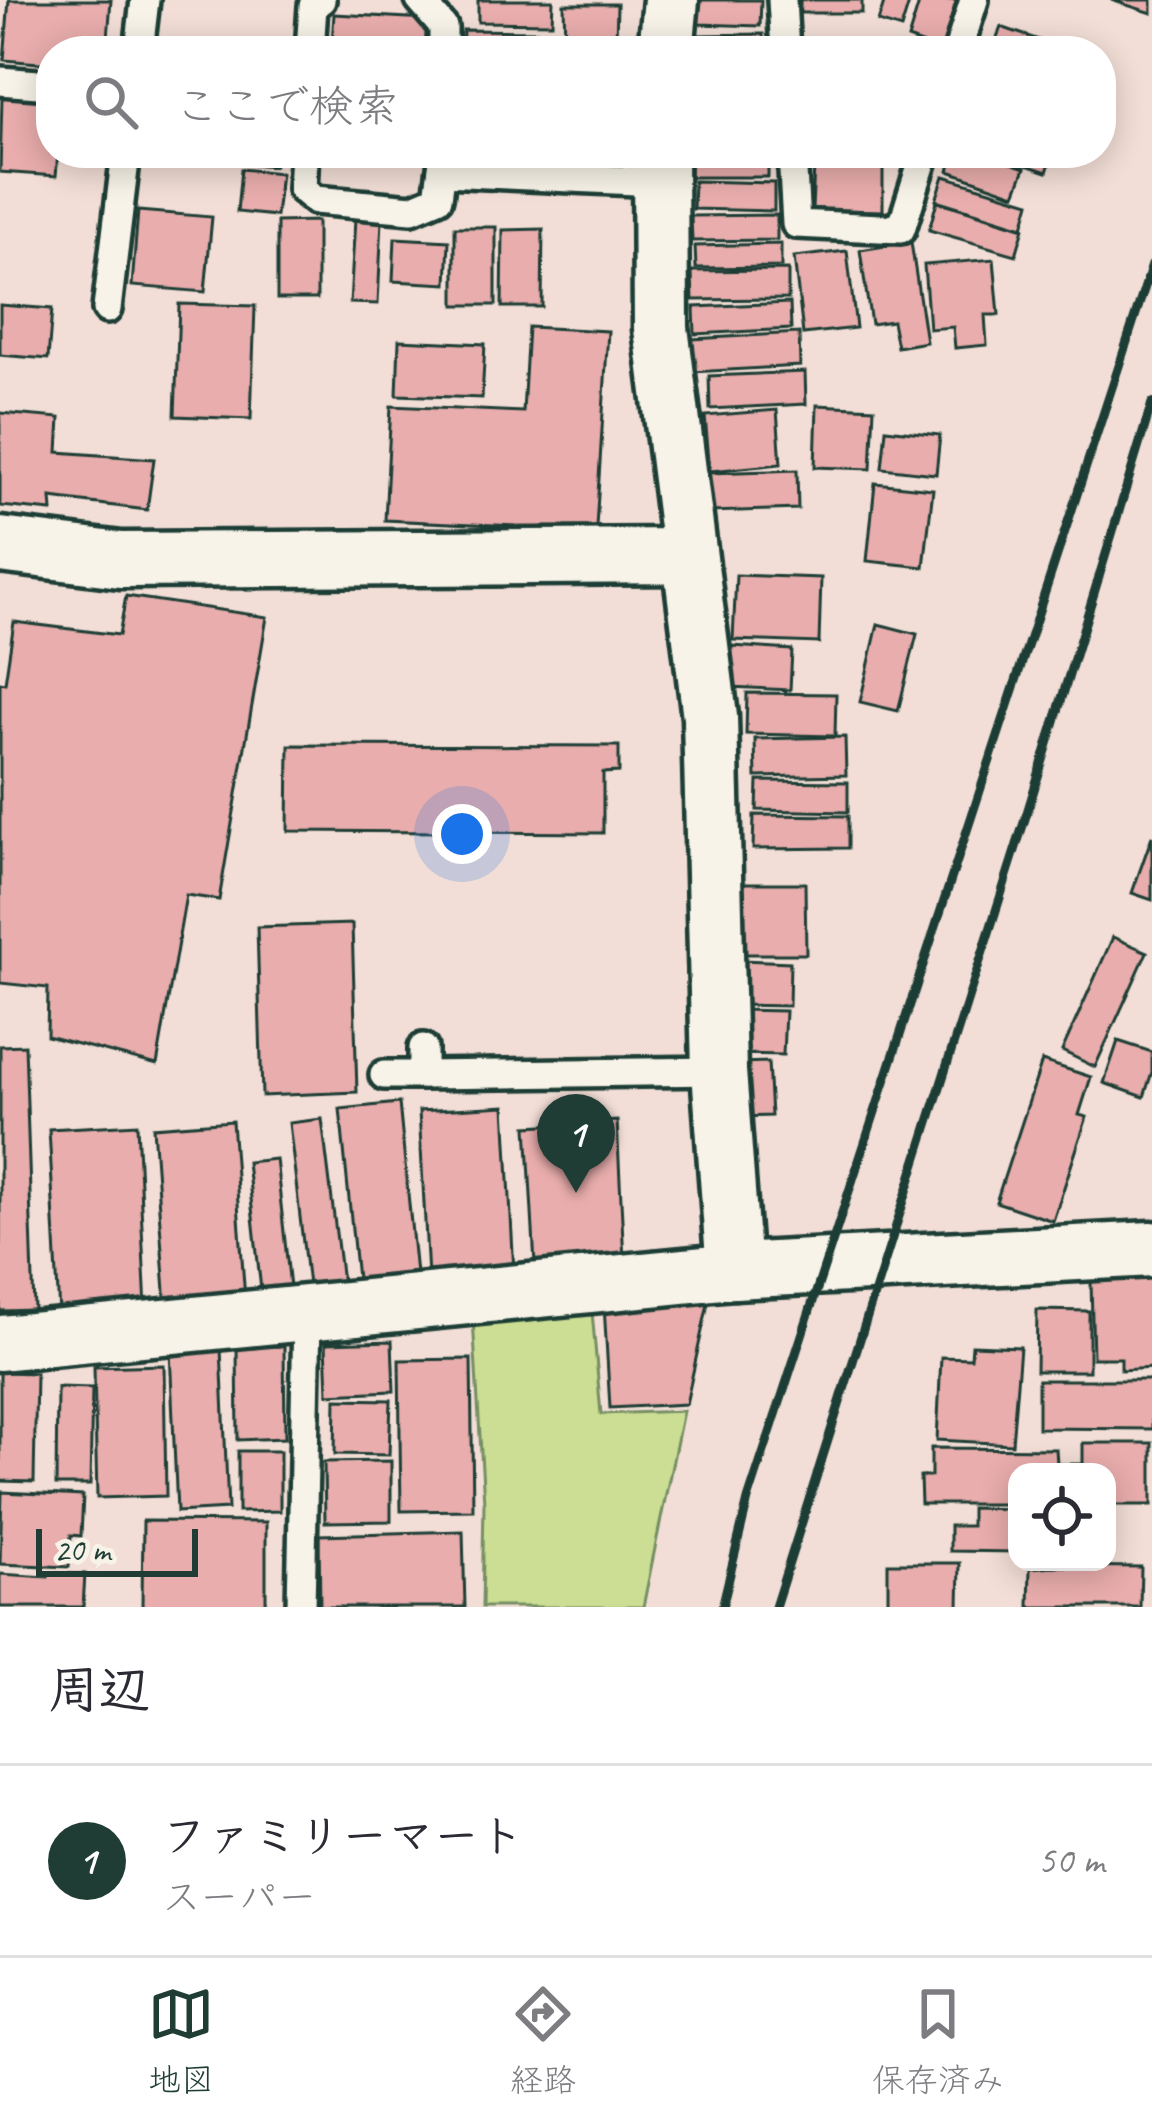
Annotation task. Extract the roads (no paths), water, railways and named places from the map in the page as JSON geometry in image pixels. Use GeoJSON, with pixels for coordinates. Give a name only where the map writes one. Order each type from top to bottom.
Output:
{"type":"FeatureCollection","features":[{"type":"Feature","properties":{"kind":"street"},"geometry":{"type":"LineString","coordinates":[[667,36],[671,0]]}},
{"type":"Feature","properties":{"kind":"street"},"geometry":{"type":"LineString","coordinates":[[659,168],[661,328],[697,717],[704,982],[719,1071],[734,1271]]}},
{"type":"Feature","properties":{"kind":"street"},"geometry":{"type":"LineString","coordinates":[[0,545],[121,560],[684,583]]}},
{"type":"Feature","properties":{"kind":"street"},"geometry":{"type":"LineString","coordinates":[[0,1343],[734,1271],[1152,1249]]}},
{"type":"Feature","properties":{"kind":"lane"},"geometry":{"type":"LineString","coordinates":[[141,36],[146,0]]}},
{"type":"Feature","properties":{"kind":"lane"},"geometry":{"type":"LineString","coordinates":[[419,0],[443,27],[443,36]]}},
{"type":"Feature","properties":{"kind":"lane"},"geometry":{"type":"LineString","coordinates":[[782,0],[784,36]]}},
{"type":"Feature","properties":{"kind":"lane"},"geometry":{"type":"LineString","coordinates":[[963,36],[974,0]]}},
{"type":"Feature","properties":{"kind":"lane"},"geometry":{"type":"LineString","coordinates":[[311,36],[312,2]]}},
{"type":"Feature","properties":{"kind":"lane"},"geometry":{"type":"LineString","coordinates":[[0,80],[36,84]]}},
{"type":"Feature","properties":{"kind":"lane"},"geometry":{"type":"LineString","coordinates":[[107,309],[124,168]]}},
{"type":"Feature","properties":{"kind":"lane"},"geometry":{"type":"LineString","coordinates":[[303,168],[302,189],[314,200],[412,209],[437,198],[443,168]]}},
{"type":"Feature","properties":{"kind":"lane"},"geometry":{"type":"LineString","coordinates":[[793,168],[796,224],[901,230],[920,168]]}},
{"type":"Feature","properties":{"kind":"lane"},"geometry":{"type":"LineString","coordinates":[[384,1075],[423,1061],[719,1071]]}},
{"type":"Feature","properties":{"kind":"lane"},"geometry":{"type":"LineString","coordinates":[[301,1607],[307,1316]]}},
{"type":"Feature","properties":{"kind":"railway"},"geometry":{"type":"LineString","coordinates":[[722,1607],[748,1500],[1152,265]]}},
{"type":"Feature","properties":{"kind":"railway"},"geometry":{"type":"LineString","coordinates":[[775,1607],[1152,403]]}},
{"type":"Feature","properties":{"kind":"place","name":"ファミリーマート"},"geometry":{"type":"Point","coordinates":[576,1193]}}]}
